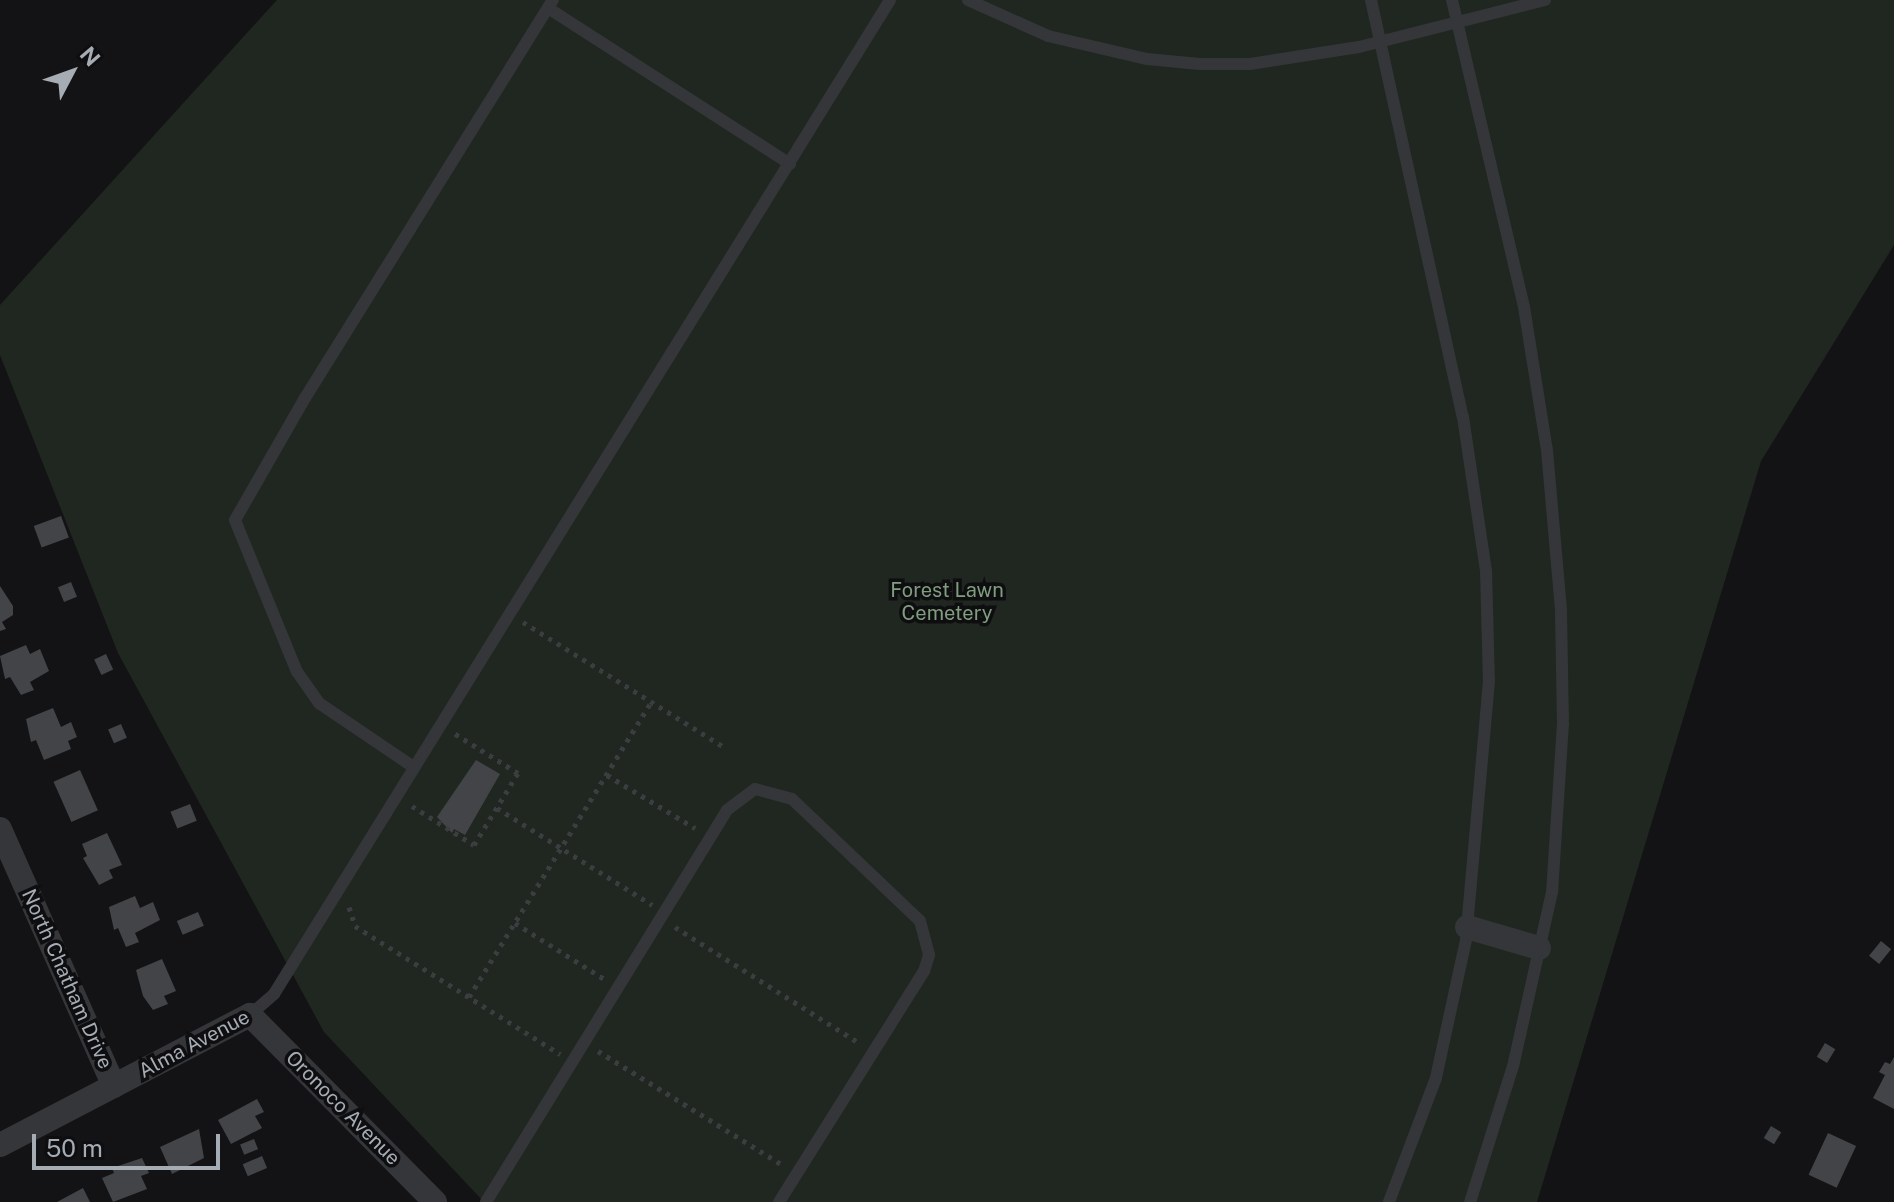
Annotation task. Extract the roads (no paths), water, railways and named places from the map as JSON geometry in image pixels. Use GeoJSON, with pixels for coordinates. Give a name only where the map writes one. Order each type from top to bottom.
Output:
{"type":"FeatureCollection","features":[{"type":"Feature","properties":{"kind":"street","name":"North Chatham Drive"},"geometry":{"type":"LineString","coordinates":[[0,829],[114,1086]]}},
{"type":"Feature","properties":{"kind":"street"},"geometry":{"type":"LineString","coordinates":[[1467,927],[1539,948]]}},
{"type":"Feature","properties":{"kind":"street","name":"Alma Avenue"},"geometry":{"type":"LineString","coordinates":[[0,1145],[250,1015]]}},
{"type":"Feature","properties":{"kind":"street","name":"Oronoco Avenue"},"geometry":{"type":"LineString","coordinates":[[250,1015],[435,1202]]}},
{"type":"Feature","properties":{"kind":"lane","name":"Alma Avenue"},"geometry":{"type":"LineString","coordinates":[[250,1015],[274,994],[393,795],[890,0]]}},
{"type":"Feature","properties":{"kind":"lane"},"geometry":{"type":"LineString","coordinates":[[968,0],[1048,36],[1173,62],[1250,64],[1381,42],[1545,0]]}},
{"type":"Feature","properties":{"kind":"lane"},"geometry":{"type":"LineString","coordinates":[[1371,0],[1463,417],[1486,570],[1489,681],[1467,927],[1436,1078],[1389,1202]]}},
{"type":"Feature","properties":{"kind":"lane"},"geometry":{"type":"LineString","coordinates":[[1452,0],[1524,307],[1547,450],[1561,611],[1563,723],[1552,892],[1513,1066],[1470,1202]]}},
{"type":"Feature","properties":{"kind":"lane"},"geometry":{"type":"LineString","coordinates":[[412,766],[319,703],[291,658],[235,520],[305,398],[550,4],[790,164]]}},
{"type":"Feature","properties":{"kind":"lane"},"geometry":{"type":"LineString","coordinates":[[486,1202],[710,838],[738,797],[755,789],[776,791],[792,799],[920,921],[928,939],[924,971],[779,1202]]}},
{"type":"Feature","properties":{"kind":"park label","name":"Forest Lawn Cemetery"},"geometry":{"type":"Point","coordinates":[947,602]}}]}
